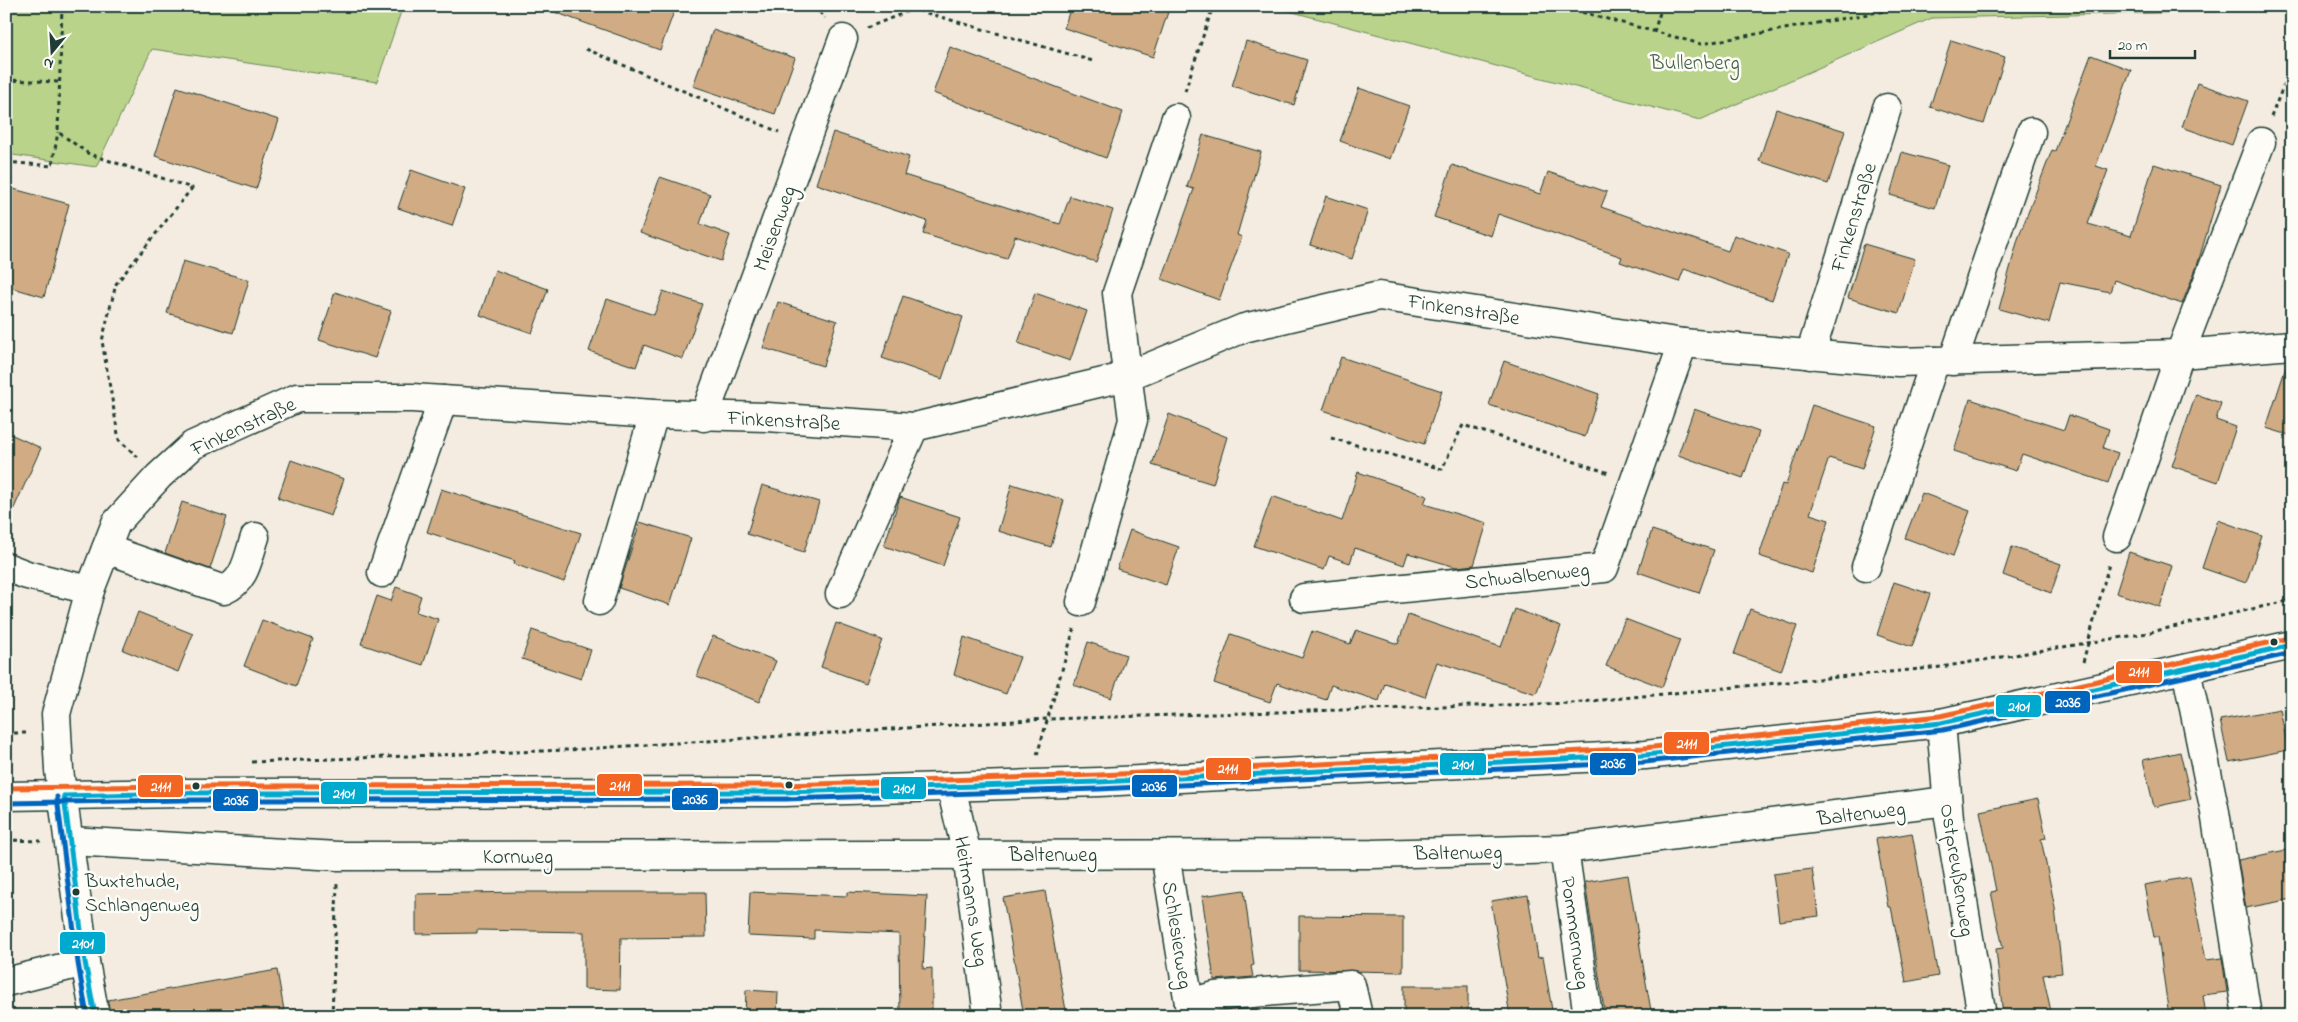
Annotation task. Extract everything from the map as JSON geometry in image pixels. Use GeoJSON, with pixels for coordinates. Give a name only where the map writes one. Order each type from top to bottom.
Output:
{"type":"FeatureCollection","features":[{"type":"Feature","properties":{"kind":"street","name":"Meisenweg"},"geometry":{"type":"LineString","coordinates":[[704,417],[843,39]]}},
{"type":"Feature","properties":{"kind":"street","name":"Finkenstraße"},"geometry":{"type":"LineString","coordinates":[[1810,355],[1887,108]]}},
{"type":"Feature","properties":{"kind":"street"},"geometry":{"type":"LineString","coordinates":[[1081,602],[1133,420],[1117,293],[1176,118]]}},
{"type":"Feature","properties":{"kind":"street"},"geometry":{"type":"LineString","coordinates":[[1866,567],[2031,132]]}},
{"type":"Feature","properties":{"kind":"street"},"geometry":{"type":"LineString","coordinates":[[2117,537],[2180,354],[2261,142]]}},
{"type":"Feature","properties":{"kind":"street","name":"Finkenstraße"},"geometry":{"type":"LineString","coordinates":[[95,1016],[85,962],[59,770],[56,714],[90,590],[116,523],[159,476],[193,445],[297,398],[443,400],[704,417],[767,417],[914,427],[1128,376],[1244,328],[1379,296],[1683,343],[1898,362],[2180,354],[2292,345]]}},
{"type":"Feature","properties":{"kind":"street","name":"Schwalbenweg"},"geometry":{"type":"LineString","coordinates":[[1304,598],[1604,568],[1633,480],[1683,343]]}},
{"type":"Feature","properties":{"kind":"street"},"geometry":{"type":"LineString","coordinates":[[382,572],[443,400]]}},
{"type":"Feature","properties":{"kind":"street"},"geometry":{"type":"LineString","coordinates":[[599,601],[654,414]]}},
{"type":"Feature","properties":{"kind":"street"},"geometry":{"type":"LineString","coordinates":[[840,594],[914,427]]}},
{"type":"Feature","properties":{"kind":"street"},"geometry":{"type":"LineString","coordinates":[[106,549],[224,590],[234,586],[241,578],[255,537]]}},
{"type":"Feature","properties":{"kind":"street"},"geometry":{"type":"LineString","coordinates":[[6,567],[27,575],[90,590]]}},
{"type":"Feature","properties":{"kind":"street"},"geometry":{"type":"LineString","coordinates":[[6,796],[182,793],[785,792],[1032,784],[1645,755],[1941,723],[2292,645]]}},
{"type":"Feature","properties":{"kind":"street"},"geometry":{"type":"LineString","coordinates":[[2186,669],[2215,812],[2247,1016]]}},
{"type":"Feature","properties":{"kind":"street","name":"Ostpreußenweg"},"geometry":{"type":"LineString","coordinates":[[1941,723],[1947,801],[1982,1016]]}},
{"type":"Feature","properties":{"kind":"street","name":"Heitmanns Weg"},"geometry":{"type":"LineString","coordinates":[[951,786],[967,855],[988,1016]]}},
{"type":"Feature","properties":{"kind":"street","name":"Baltenweg"},"geometry":{"type":"LineString","coordinates":[[967,855],[1372,854],[1564,849],[1947,801]]}},
{"type":"Feature","properties":{"kind":"street","name":"Kornweg"},"geometry":{"type":"LineString","coordinates":[[70,842],[338,856],[967,855]]}},
{"type":"Feature","properties":{"kind":"street","name":"Pommernweg"},"geometry":{"type":"LineString","coordinates":[[1564,849],[1588,1016]]}},
{"type":"Feature","properties":{"kind":"street","name":"Schlesierweg"},"geometry":{"type":"LineString","coordinates":[[1165,854],[1190,1010]]}},
{"type":"Feature","properties":{"kind":"street"},"geometry":{"type":"LineString","coordinates":[[6,982],[85,962]]}},
{"type":"Feature","properties":{"kind":"street"},"geometry":{"type":"LineString","coordinates":[[1190,1010],[1215,996],[1351,985],[1358,1016]]}},
{"type":"Feature","properties":{"kind":"path"},"geometry":{"type":"LineString","coordinates":[[6,162],[52,166],[58,132],[62,6]]}},
{"type":"Feature","properties":{"kind":"path"},"geometry":{"type":"LineString","coordinates":[[1176,118],[1213,6]]}},
{"type":"Feature","properties":{"kind":"path"},"geometry":{"type":"LineString","coordinates":[[1559,6],[1701,44],[1912,6]]}},
{"type":"Feature","properties":{"kind":"path"},"geometry":{"type":"LineString","coordinates":[[1654,32],[1662,6]]}},
{"type":"Feature","properties":{"kind":"path"},"geometry":{"type":"LineString","coordinates":[[843,39],[913,9],[1093,61]]}},
{"type":"Feature","properties":{"kind":"path"},"geometry":{"type":"LineString","coordinates":[[586,49],[805,143]]}},
{"type":"Feature","properties":{"kind":"path"},"geometry":{"type":"LineString","coordinates":[[2261,142],[2292,64]]}},
{"type":"Feature","properties":{"kind":"path"},"geometry":{"type":"LineString","coordinates":[[6,80],[60,82]]}},
{"type":"Feature","properties":{"kind":"path"},"geometry":{"type":"LineString","coordinates":[[58,132],[88,154],[192,188],[116,284],[102,341],[119,440],[159,476]]}},
{"type":"Feature","properties":{"kind":"path"},"geometry":{"type":"LineString","coordinates":[[1331,438],[1442,469],[1463,425],[1633,480]]}},
{"type":"Feature","properties":{"kind":"path"},"geometry":{"type":"LineString","coordinates":[[2074,694],[2117,537]]}},
{"type":"Feature","properties":{"kind":"path"},"geometry":{"type":"LineString","coordinates":[[248,762],[567,750],[1048,719],[1571,703],[1941,667],[2142,634],[2292,600]]}},
{"type":"Feature","properties":{"kind":"path"},"geometry":{"type":"LineString","coordinates":[[1032,784],[1081,602]]}},
{"type":"Feature","properties":{"kind":"path"},"geometry":{"type":"LineString","coordinates":[[332,1016],[338,856]]}},
{"type":"Feature","properties":{"kind":"green space"},"geometry":{"type":"Polygon","coordinates":[[[6,6],[403,6],[377,82],[152,49],[96,167],[6,154],[6,6]]]}},
{"type":"Feature","properties":{"kind":"green space","name":"Bullenberg"},"geometry":{"type":"Polygon","coordinates":[[[1270,6],[2292,6],[2292,10],[1932,18],[1700,120],[1270,6]]]}},
{"type":"Feature","properties":{"kind":"building"},"geometry":{"type":"Polygon","coordinates":[[[546,6],[676,6],[660,50],[546,9],[546,6]]]}},
{"type":"Feature","properties":{"kind":"building"},"geometry":{"type":"Polygon","coordinates":[[[1071,6],[1170,6],[1153,57],[1064,28],[1071,6]]]}},
{"type":"Feature","properties":{"kind":"building"},"geometry":{"type":"Polygon","coordinates":[[[713,30],[795,58],[775,114],[693,86],[713,30]]]}},
{"type":"Feature","properties":{"kind":"building"},"geometry":{"type":"Polygon","coordinates":[[[1951,40],[2005,57],[1984,124],[1930,107],[1951,40]]]}},
{"type":"Feature","properties":{"kind":"building"},"geometry":{"type":"Polygon","coordinates":[[[1246,41],[1307,60],[1294,105],[1232,86],[1246,41]]]}},
{"type":"Feature","properties":{"kind":"building"},"geometry":{"type":"Polygon","coordinates":[[[950,47],[1123,112],[1106,158],[933,93],[950,47]]]}},
{"type":"Feature","properties":{"kind":"building"},"geometry":{"type":"Polygon","coordinates":[[[2091,55],[2131,70],[2096,166],[2108,170],[2088,224],[2131,236],[2154,164],[2221,185],[2197,266],[2182,304],[2114,280],[2110,292],[2060,282],[2049,323],[1999,309],[2018,239],[2052,150],[2055,151],[2091,55]]]}},
{"type":"Feature","properties":{"kind":"building"},"geometry":{"type":"Polygon","coordinates":[[[2197,83],[2248,101],[2232,145],[2182,127],[2197,83]]]}},
{"type":"Feature","properties":{"kind":"building"},"geometry":{"type":"Polygon","coordinates":[[[177,87],[279,120],[256,189],[155,156],[177,87]]]}},
{"type":"Feature","properties":{"kind":"building"},"geometry":{"type":"Polygon","coordinates":[[[1359,88],[1409,106],[1390,159],[1340,141],[1359,88]]]}},
{"type":"Feature","properties":{"kind":"building"},"geometry":{"type":"Polygon","coordinates":[[[1776,109],[1845,131],[1828,184],[1759,161],[1776,109]]]}},
{"type":"Feature","properties":{"kind":"building"},"geometry":{"type":"Polygon","coordinates":[[[833,132],[909,157],[904,175],[1060,224],[1070,196],[1113,210],[1096,262],[1015,236],[1007,259],[923,234],[927,221],[816,184],[833,132]]]}},
{"type":"Feature","properties":{"kind":"building"},"geometry":{"type":"Polygon","coordinates":[[[1203,135],[1261,152],[1237,235],[1242,237],[1219,300],[1162,279],[1194,189],[1187,187],[1203,135]]]}},
{"type":"Feature","properties":{"kind":"building"},"geometry":{"type":"Polygon","coordinates":[[[1902,152],[1948,165],[1935,208],[1890,195],[1902,152]]]}},
{"type":"Feature","properties":{"kind":"building"},"geometry":{"type":"Polygon","coordinates":[[[1452,165],[1540,194],[1548,172],[1607,192],[1601,207],[1728,251],[1734,235],[1788,254],[1772,300],[1684,269],[1679,282],[1620,262],[1622,257],[1498,214],[1491,236],[1434,217],[1452,165]]]}},
{"type":"Feature","properties":{"kind":"building"},"geometry":{"type":"Polygon","coordinates":[[[411,170],[465,189],[452,226],[398,208],[411,170]]]}},
{"type":"Feature","properties":{"kind":"building"},"geometry":{"type":"Polygon","coordinates":[[[660,177],[710,194],[700,224],[730,235],[721,261],[640,233],[660,177]]]}},
{"type":"Feature","properties":{"kind":"building"},"geometry":{"type":"Polygon","coordinates":[[[6,187],[69,204],[44,297],[6,286],[6,187]]]}},
{"type":"Feature","properties":{"kind":"building"},"geometry":{"type":"Polygon","coordinates":[[[1326,196],[1368,210],[1352,259],[1310,245],[1326,196]]]}},
{"type":"Feature","properties":{"kind":"building"},"geometry":{"type":"Polygon","coordinates":[[[1864,244],[1915,259],[1899,313],[1848,298],[1864,244]]]}},
{"type":"Feature","properties":{"kind":"building"},"geometry":{"type":"Polygon","coordinates":[[[183,261],[249,280],[233,333],[167,313],[183,261]]]}},
{"type":"Feature","properties":{"kind":"building"},"geometry":{"type":"Polygon","coordinates":[[[495,270],[548,289],[532,333],[480,315],[495,270]]]}},
{"type":"Feature","properties":{"kind":"building"},"geometry":{"type":"Polygon","coordinates":[[[663,291],[702,304],[683,359],[644,345],[636,367],[589,351],[607,299],[654,315],[663,291]]]}},
{"type":"Feature","properties":{"kind":"building"},"geometry":{"type":"Polygon","coordinates":[[[335,292],[391,311],[375,358],[319,340],[335,292]]]}},
{"type":"Feature","properties":{"kind":"building"},"geometry":{"type":"Polygon","coordinates":[[[1035,293],[1087,311],[1070,361],[1018,343],[1035,293]]]}},
{"type":"Feature","properties":{"kind":"building"},"geometry":{"type":"Polygon","coordinates":[[[903,296],[963,317],[942,379],[882,358],[903,296]]]}},
{"type":"Feature","properties":{"kind":"building"},"geometry":{"type":"Polygon","coordinates":[[[778,302],[837,321],[823,366],[763,348],[778,302]]]}},
{"type":"Feature","properties":{"kind":"building"},"geometry":{"type":"Polygon","coordinates":[[[1341,357],[1442,391],[1424,444],[1323,410],[1341,357]]]}},
{"type":"Feature","properties":{"kind":"building"},"geometry":{"type":"Polygon","coordinates":[[[1504,361],[1599,394],[1585,437],[1489,405],[1504,361]]]}},
{"type":"Feature","properties":{"kind":"building"},"geometry":{"type":"Polygon","coordinates":[[[2287,364],[2292,365],[2292,436],[2266,428],[2287,364]]]}},
{"type":"Feature","properties":{"kind":"building"},"geometry":{"type":"Polygon","coordinates":[[[2196,394],[2221,403],[2216,420],[2236,427],[2218,482],[2172,466],[2196,394]]]}},
{"type":"Feature","properties":{"kind":"building"},"geometry":{"type":"Polygon","coordinates":[[[1970,399],[2064,430],[2069,415],[2109,429],[2103,448],[2118,453],[2108,483],[2022,454],[2016,471],[1954,451],[1970,399]]]}},
{"type":"Feature","properties":{"kind":"building"},"geometry":{"type":"Polygon","coordinates":[[[1812,405],[1876,426],[1862,469],[1829,458],[1810,514],[1829,520],[1812,573],[1759,556],[1782,484],[1786,485],[1812,405]]]}},
{"type":"Feature","properties":{"kind":"building"},"geometry":{"type":"Polygon","coordinates":[[[1694,409],[1759,432],[1743,478],[1678,455],[1694,409]]]}},
{"type":"Feature","properties":{"kind":"building"},"geometry":{"type":"Polygon","coordinates":[[[1169,414],[1227,437],[1213,484],[1152,465],[1169,414]]]}},
{"type":"Feature","properties":{"kind":"building"},"geometry":{"type":"Polygon","coordinates":[[[6,432],[41,448],[6,526],[6,432]]]}},
{"type":"Feature","properties":{"kind":"building"},"geometry":{"type":"Polygon","coordinates":[[[291,460],[344,479],[331,516],[278,498],[291,460]]]}},
{"type":"Feature","properties":{"kind":"building"},"geometry":{"type":"Polygon","coordinates":[[[1358,472],[1427,496],[1424,504],[1487,523],[1474,565],[1456,567],[1408,553],[1404,565],[1355,548],[1350,563],[1329,556],[1324,570],[1254,546],[1272,496],[1342,521],[1358,472]]]}},
{"type":"Feature","properties":{"kind":"building"},"geometry":{"type":"Polygon","coordinates":[[[1012,484],[1064,500],[1051,547],[998,531],[1012,484]]]}},
{"type":"Feature","properties":{"kind":"building"},"geometry":{"type":"Polygon","coordinates":[[[762,485],[819,502],[804,552],[747,534],[762,485]]]}},
{"type":"Feature","properties":{"kind":"building"},"geometry":{"type":"Polygon","coordinates":[[[441,489],[581,533],[564,582],[514,564],[515,561],[427,532],[441,489]]]}},
{"type":"Feature","properties":{"kind":"building"},"geometry":{"type":"Polygon","coordinates":[[[1922,493],[1970,511],[1953,556],[1905,538],[1922,493]]]}},
{"type":"Feature","properties":{"kind":"building"},"geometry":{"type":"Polygon","coordinates":[[[900,497],[960,517],[943,566],[884,546],[900,497]]]}},
{"type":"Feature","properties":{"kind":"building"},"geometry":{"type":"Polygon","coordinates":[[[182,502],[227,517],[210,569],[165,553],[182,502]]]}},
{"type":"Feature","properties":{"kind":"building"},"geometry":{"type":"Polygon","coordinates":[[[2218,520],[2262,536],[2246,583],[2202,568],[2218,520]]]}},
{"type":"Feature","properties":{"kind":"building"},"geometry":{"type":"Polygon","coordinates":[[[640,522],[691,538],[670,605],[619,588],[640,522]]]}},
{"type":"Feature","properties":{"kind":"building"},"geometry":{"type":"Polygon","coordinates":[[[1130,530],[1179,547],[1166,585],[1117,569],[1130,530]]]}},
{"type":"Feature","properties":{"kind":"building"},"geometry":{"type":"Polygon","coordinates":[[[1652,530],[1714,550],[1699,593],[1638,572],[1652,530]]]}},
{"type":"Feature","properties":{"kind":"building"},"geometry":{"type":"Polygon","coordinates":[[[2012,547],[2061,564],[2051,593],[2003,575],[2012,547]]]}},
{"type":"Feature","properties":{"kind":"building"},"geometry":{"type":"Polygon","coordinates":[[[2129,552],[2172,566],[2160,607],[2116,593],[2129,552]]]}},
{"type":"Feature","properties":{"kind":"building"},"geometry":{"type":"Polygon","coordinates":[[[1894,582],[1930,594],[1912,647],[1877,635],[1894,582]]]}},
{"type":"Feature","properties":{"kind":"building"},"geometry":{"type":"Polygon","coordinates":[[[396,587],[421,596],[416,612],[438,619],[423,665],[361,644],[377,596],[391,601],[396,587]]]}},
{"type":"Feature","properties":{"kind":"building"},"geometry":{"type":"Polygon","coordinates":[[[1515,609],[1561,626],[1536,694],[1437,662],[1425,697],[1385,683],[1379,701],[1331,685],[1326,700],[1277,683],[1270,702],[1214,683],[1231,634],[1302,658],[1312,631],[1350,644],[1356,630],[1398,644],[1408,615],[1501,647],[1515,609]]]}},
{"type":"Feature","properties":{"kind":"building"},"geometry":{"type":"Polygon","coordinates":[[[1750,609],[1797,626],[1781,671],[1734,654],[1750,609]]]}},
{"type":"Feature","properties":{"kind":"building"},"geometry":{"type":"Polygon","coordinates":[[[138,612],[193,634],[178,672],[123,650],[138,612]]]}},
{"type":"Feature","properties":{"kind":"building"},"geometry":{"type":"Polygon","coordinates":[[[1625,619],[1680,640],[1662,687],[1606,666],[1625,619]]]}},
{"type":"Feature","properties":{"kind":"building"},"geometry":{"type":"Polygon","coordinates":[[[262,620],[313,639],[296,686],[244,666],[262,620]]]}},
{"type":"Feature","properties":{"kind":"building"},"geometry":{"type":"Polygon","coordinates":[[[836,623],[882,640],[866,683],[821,667],[836,623]]]}},
{"type":"Feature","properties":{"kind":"building"},"geometry":{"type":"Polygon","coordinates":[[[532,630],[591,650],[581,679],[522,659],[532,630]]]}},
{"type":"Feature","properties":{"kind":"building"},"geometry":{"type":"Polygon","coordinates":[[[713,636],[776,661],[759,702],[697,676],[713,636]]]}},
{"type":"Feature","properties":{"kind":"building"},"geometry":{"type":"Polygon","coordinates":[[[964,637],[1020,657],[1006,694],[954,675],[964,637]]]}},
{"type":"Feature","properties":{"kind":"building"},"geometry":{"type":"Polygon","coordinates":[[[1088,642],[1126,655],[1111,698],[1074,685],[1088,642]]]}},
{"type":"Feature","properties":{"kind":"building"},"geometry":{"type":"Polygon","coordinates":[[[2280,709],[2288,750],[2229,762],[2220,720],[2280,709]]]}},
{"type":"Feature","properties":{"kind":"building"},"geometry":{"type":"Polygon","coordinates":[[[2180,752],[2191,799],[2154,807],[2143,760],[2180,752]]]}},
{"type":"Feature","properties":{"kind":"building"},"geometry":{"type":"Polygon","coordinates":[[[2038,799],[2046,838],[2041,839],[2055,908],[2062,973],[2043,975],[2052,1016],[2003,1016],[1996,949],[2003,948],[1991,892],[1996,891],[1980,811],[2038,799]]]}},
{"type":"Feature","properties":{"kind":"building"},"geometry":{"type":"Polygon","coordinates":[[[1912,833],[1938,976],[1906,982],[1891,907],[1888,907],[1876,839],[1912,833]]]}},
{"type":"Feature","properties":{"kind":"building"},"geometry":{"type":"Polygon","coordinates":[[[2286,850],[2292,876],[2292,899],[2246,908],[2238,860],[2286,850]]]}},
{"type":"Feature","properties":{"kind":"building"},"geometry":{"type":"Polygon","coordinates":[[[1812,869],[1819,916],[1779,921],[1773,874],[1812,869]]]}},
{"type":"Feature","properties":{"kind":"building"},"geometry":{"type":"Polygon","coordinates":[[[1628,875],[1652,1016],[1605,1016],[1585,882],[1628,875]]]}},
{"type":"Feature","properties":{"kind":"building"},"geometry":{"type":"Polygon","coordinates":[[[2190,877],[2206,960],[2222,958],[2227,992],[2203,995],[2206,1016],[2169,1016],[2158,937],[2154,937],[2144,885],[2190,877]]]}},
{"type":"Feature","properties":{"kind":"building"},"geometry":{"type":"Polygon","coordinates":[[[1244,890],[1254,965],[1251,966],[1253,977],[1214,980],[1202,896],[1244,890]]]}},
{"type":"Feature","properties":{"kind":"building"},"geometry":{"type":"Polygon","coordinates":[[[1045,891],[1067,1016],[1024,1016],[1003,898],[1045,891]]]}},
{"type":"Feature","properties":{"kind":"building"},"geometry":{"type":"Polygon","coordinates":[[[705,892],[706,937],[621,938],[620,990],[584,989],[584,932],[477,930],[477,933],[416,934],[416,894],[705,892]]]}},
{"type":"Feature","properties":{"kind":"building"},"geometry":{"type":"Polygon","coordinates":[[[750,892],[847,896],[847,892],[927,896],[923,969],[932,968],[932,1016],[900,1016],[899,934],[814,930],[814,939],[748,936],[750,892]]]}},
{"type":"Feature","properties":{"kind":"building"},"geometry":{"type":"Polygon","coordinates":[[[1528,895],[1538,958],[1543,957],[1553,1016],[1510,1016],[1491,901],[1528,895]]]}},
{"type":"Feature","properties":{"kind":"building"},"geometry":{"type":"Polygon","coordinates":[[[1299,916],[1403,917],[1403,972],[1299,970],[1299,916]]]}},
{"type":"Feature","properties":{"kind":"building"},"geometry":{"type":"Polygon","coordinates":[[[277,970],[285,1016],[110,1016],[108,1000],[277,970]]]}},
{"type":"Feature","properties":{"kind":"building"},"geometry":{"type":"Polygon","coordinates":[[[1404,986],[1468,986],[1468,1016],[1404,1016],[1404,986]]]}},
{"type":"Feature","properties":{"kind":"building"},"geometry":{"type":"Polygon","coordinates":[[[746,990],[778,992],[777,1016],[745,1016],[746,990]]]}},
{"type":"Feature","properties":{"kind":"building"},"geometry":{"type":"Polygon","coordinates":[[[1258,1008],[1259,1016],[1219,1016],[1219,1011],[1258,1008]]]}},
{"type":"Feature","properties":{"kind":"transit line","name":"2111"},"geometry":{"type":"LineString","coordinates":[[6,788],[785,785],[1099,775],[1644,748],[1940,716],[2290,638]]}},
{"type":"Feature","properties":{"kind":"transit line","name":"2101"},"geometry":{"type":"LineString","coordinates":[[64,796],[182,793],[785,792],[1099,782],[1645,755],[1941,723],[2292,645]]}},
{"type":"Feature","properties":{"kind":"transit line","name":"2036"},"geometry":{"type":"LineString","coordinates":[[6,803],[182,800],[785,799],[1099,789],[1645,762],[1943,730],[2292,653]]}},
{"type":"Feature","properties":{"kind":"transit line","name":"2101"},"geometry":{"type":"LineString","coordinates":[[64,796],[85,962],[95,1016]]}},
{"type":"Feature","properties":{"kind":"transit line","name":"2036"},"geometry":{"type":"LineString","coordinates":[[57,797],[78,963],[87,1016]]}},
{"type":"Feature","properties":{"kind":"place","name":"Buxtehude, Schlangenweg"},"geometry":{"type":"Point","coordinates":[76,892]}}]}
